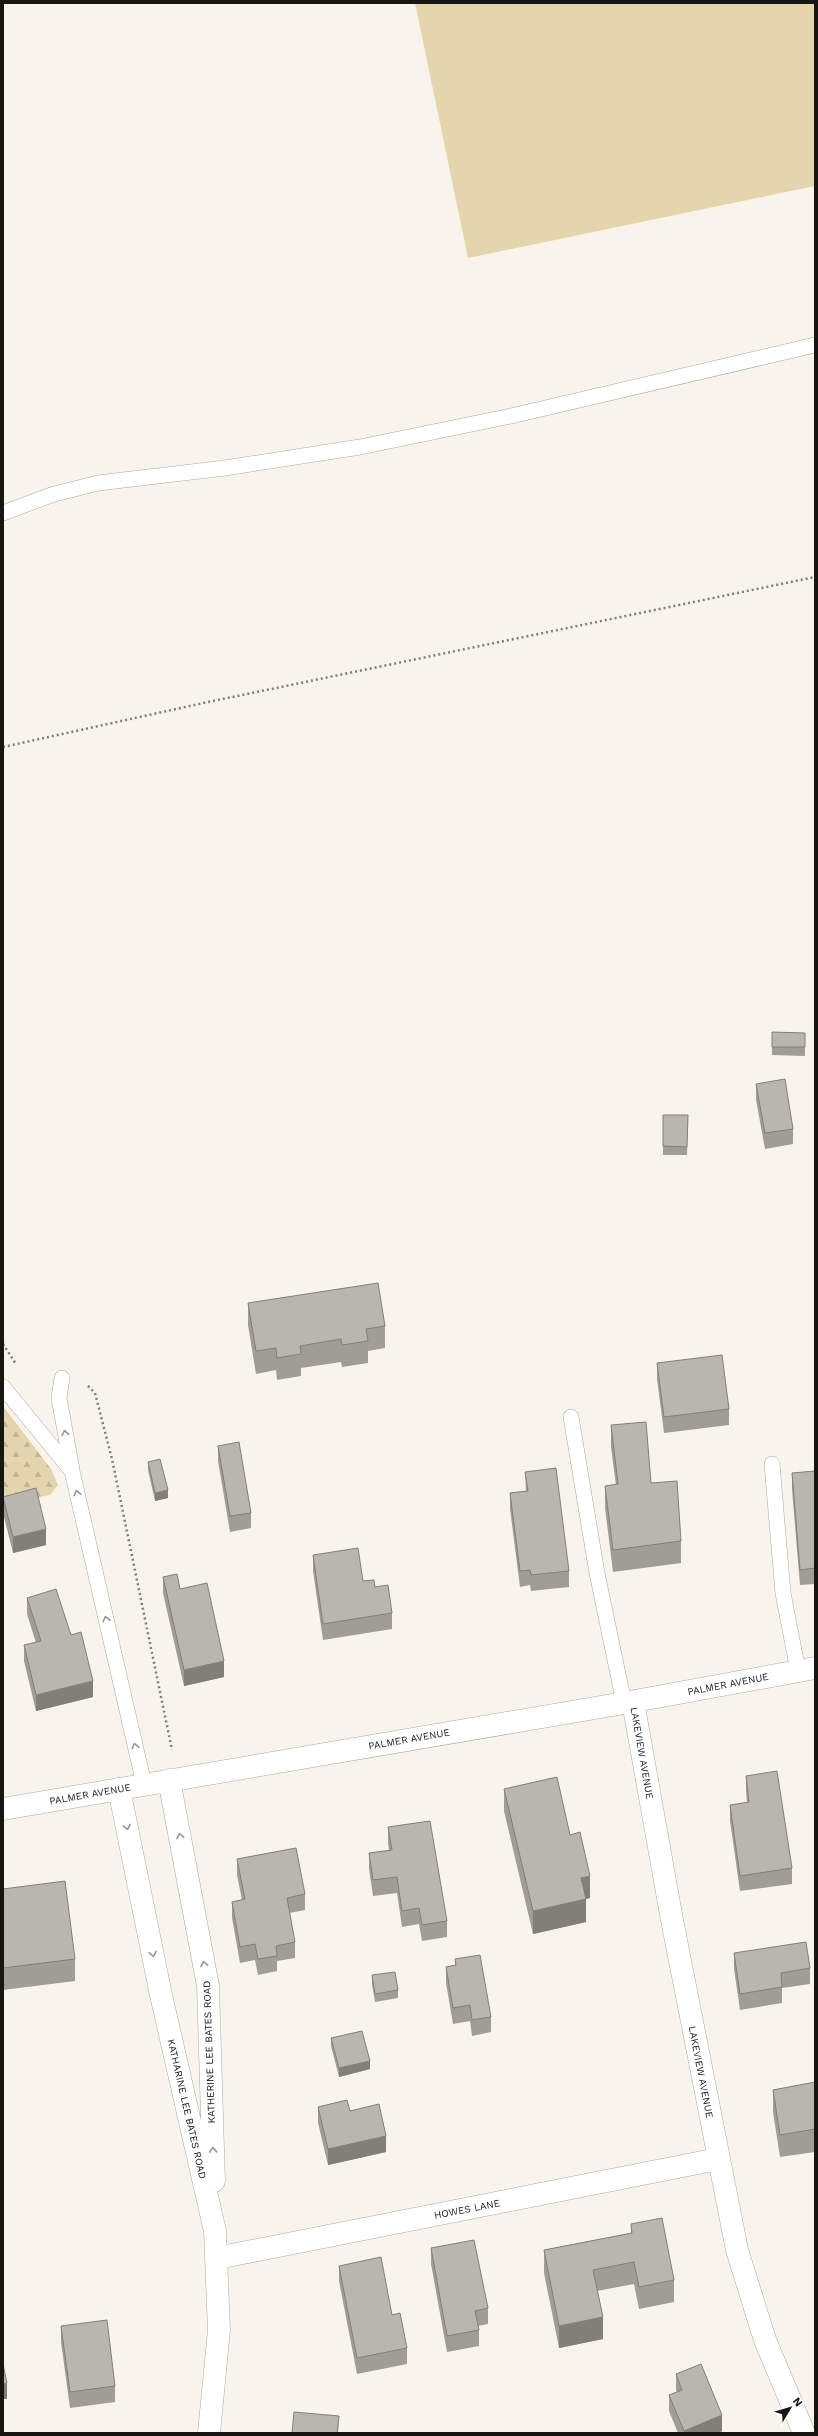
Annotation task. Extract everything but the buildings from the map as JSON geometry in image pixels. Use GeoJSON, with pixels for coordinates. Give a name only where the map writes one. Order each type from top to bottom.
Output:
{"type":"FeatureCollection","features":[{"type":"Feature","properties":{"kind":"main road","name":"PALMER AVENUE"},"geometry":{"type":"LineString","coordinates":[[3,1809],[628,1702],[806,1669]]}},
{"type":"Feature","properties":{"kind":"main road","name":"LAKEVIEW AVENUE"},"geometry":{"type":"LineString","coordinates":[[628,1702],[718,2159],[739,2257],[766,2340],[804,2433]]}},
{"type":"Feature","properties":{"kind":"main road","name":"KATHERINE LEE BATES ROAD"},"geometry":{"type":"LineString","coordinates":[[173,1779],[208,1986],[215,2230]]}},
{"type":"Feature","properties":{"kind":"main road","name":"KATHARINE LEE BATES ROAD"},"geometry":{"type":"LineString","coordinates":[[119,1789],[161,1995],[215,2230],[219,2330],[209,2433]]}},
{"type":"Feature","properties":{"kind":"main road","name":"HOWES LANE"},"geometry":{"type":"LineString","coordinates":[[217,2258],[718,2159]]}},
{"type":"Feature","properties":{"kind":"lane"},"geometry":{"type":"LineString","coordinates":[[3,513],[51,495],[98,483],[225,468],[360,447],[511,416],[815,345]]}},
{"type":"Feature","properties":{"kind":"lane"},"geometry":{"type":"LineString","coordinates":[[62,1378],[59,1398],[72,1471],[144,1784]]}},
{"type":"Feature","properties":{"kind":"lane"},"geometry":{"type":"LineString","coordinates":[[3,1386],[72,1471]]}},
{"type":"Feature","properties":{"kind":"lane"},"geometry":{"type":"LineString","coordinates":[[571,1417],[596,1573],[628,1702]]}},
{"type":"Feature","properties":{"kind":"lane"},"geometry":{"type":"LineString","coordinates":[[772,1464],[783,1593],[806,1669]]}},
{"type":"Feature","properties":{"kind":"path"},"geometry":{"type":"LineString","coordinates":[[3,747],[208,702],[815,577]]}},
{"type":"Feature","properties":{"kind":"path"},"geometry":{"type":"LineString","coordinates":[[3,1344],[18,1367]]}},
{"type":"Feature","properties":{"kind":"path"},"geometry":{"type":"LineString","coordinates":[[62,1378],[84,1383],[95,1393],[112,1459],[173,1779]]}},
{"type":"Feature","properties":{"kind":"green space"},"geometry":{"type":"Polygon","coordinates":[[[415,3],[815,3],[815,186],[468,258],[415,3]]]}},
{"type":"Feature","properties":{"kind":"green space"},"geometry":{"type":"Polygon","coordinates":[[[3,1406],[51,1469],[58,1485],[50,1495],[8,1502],[3,1505],[3,1406]]]}}]}
